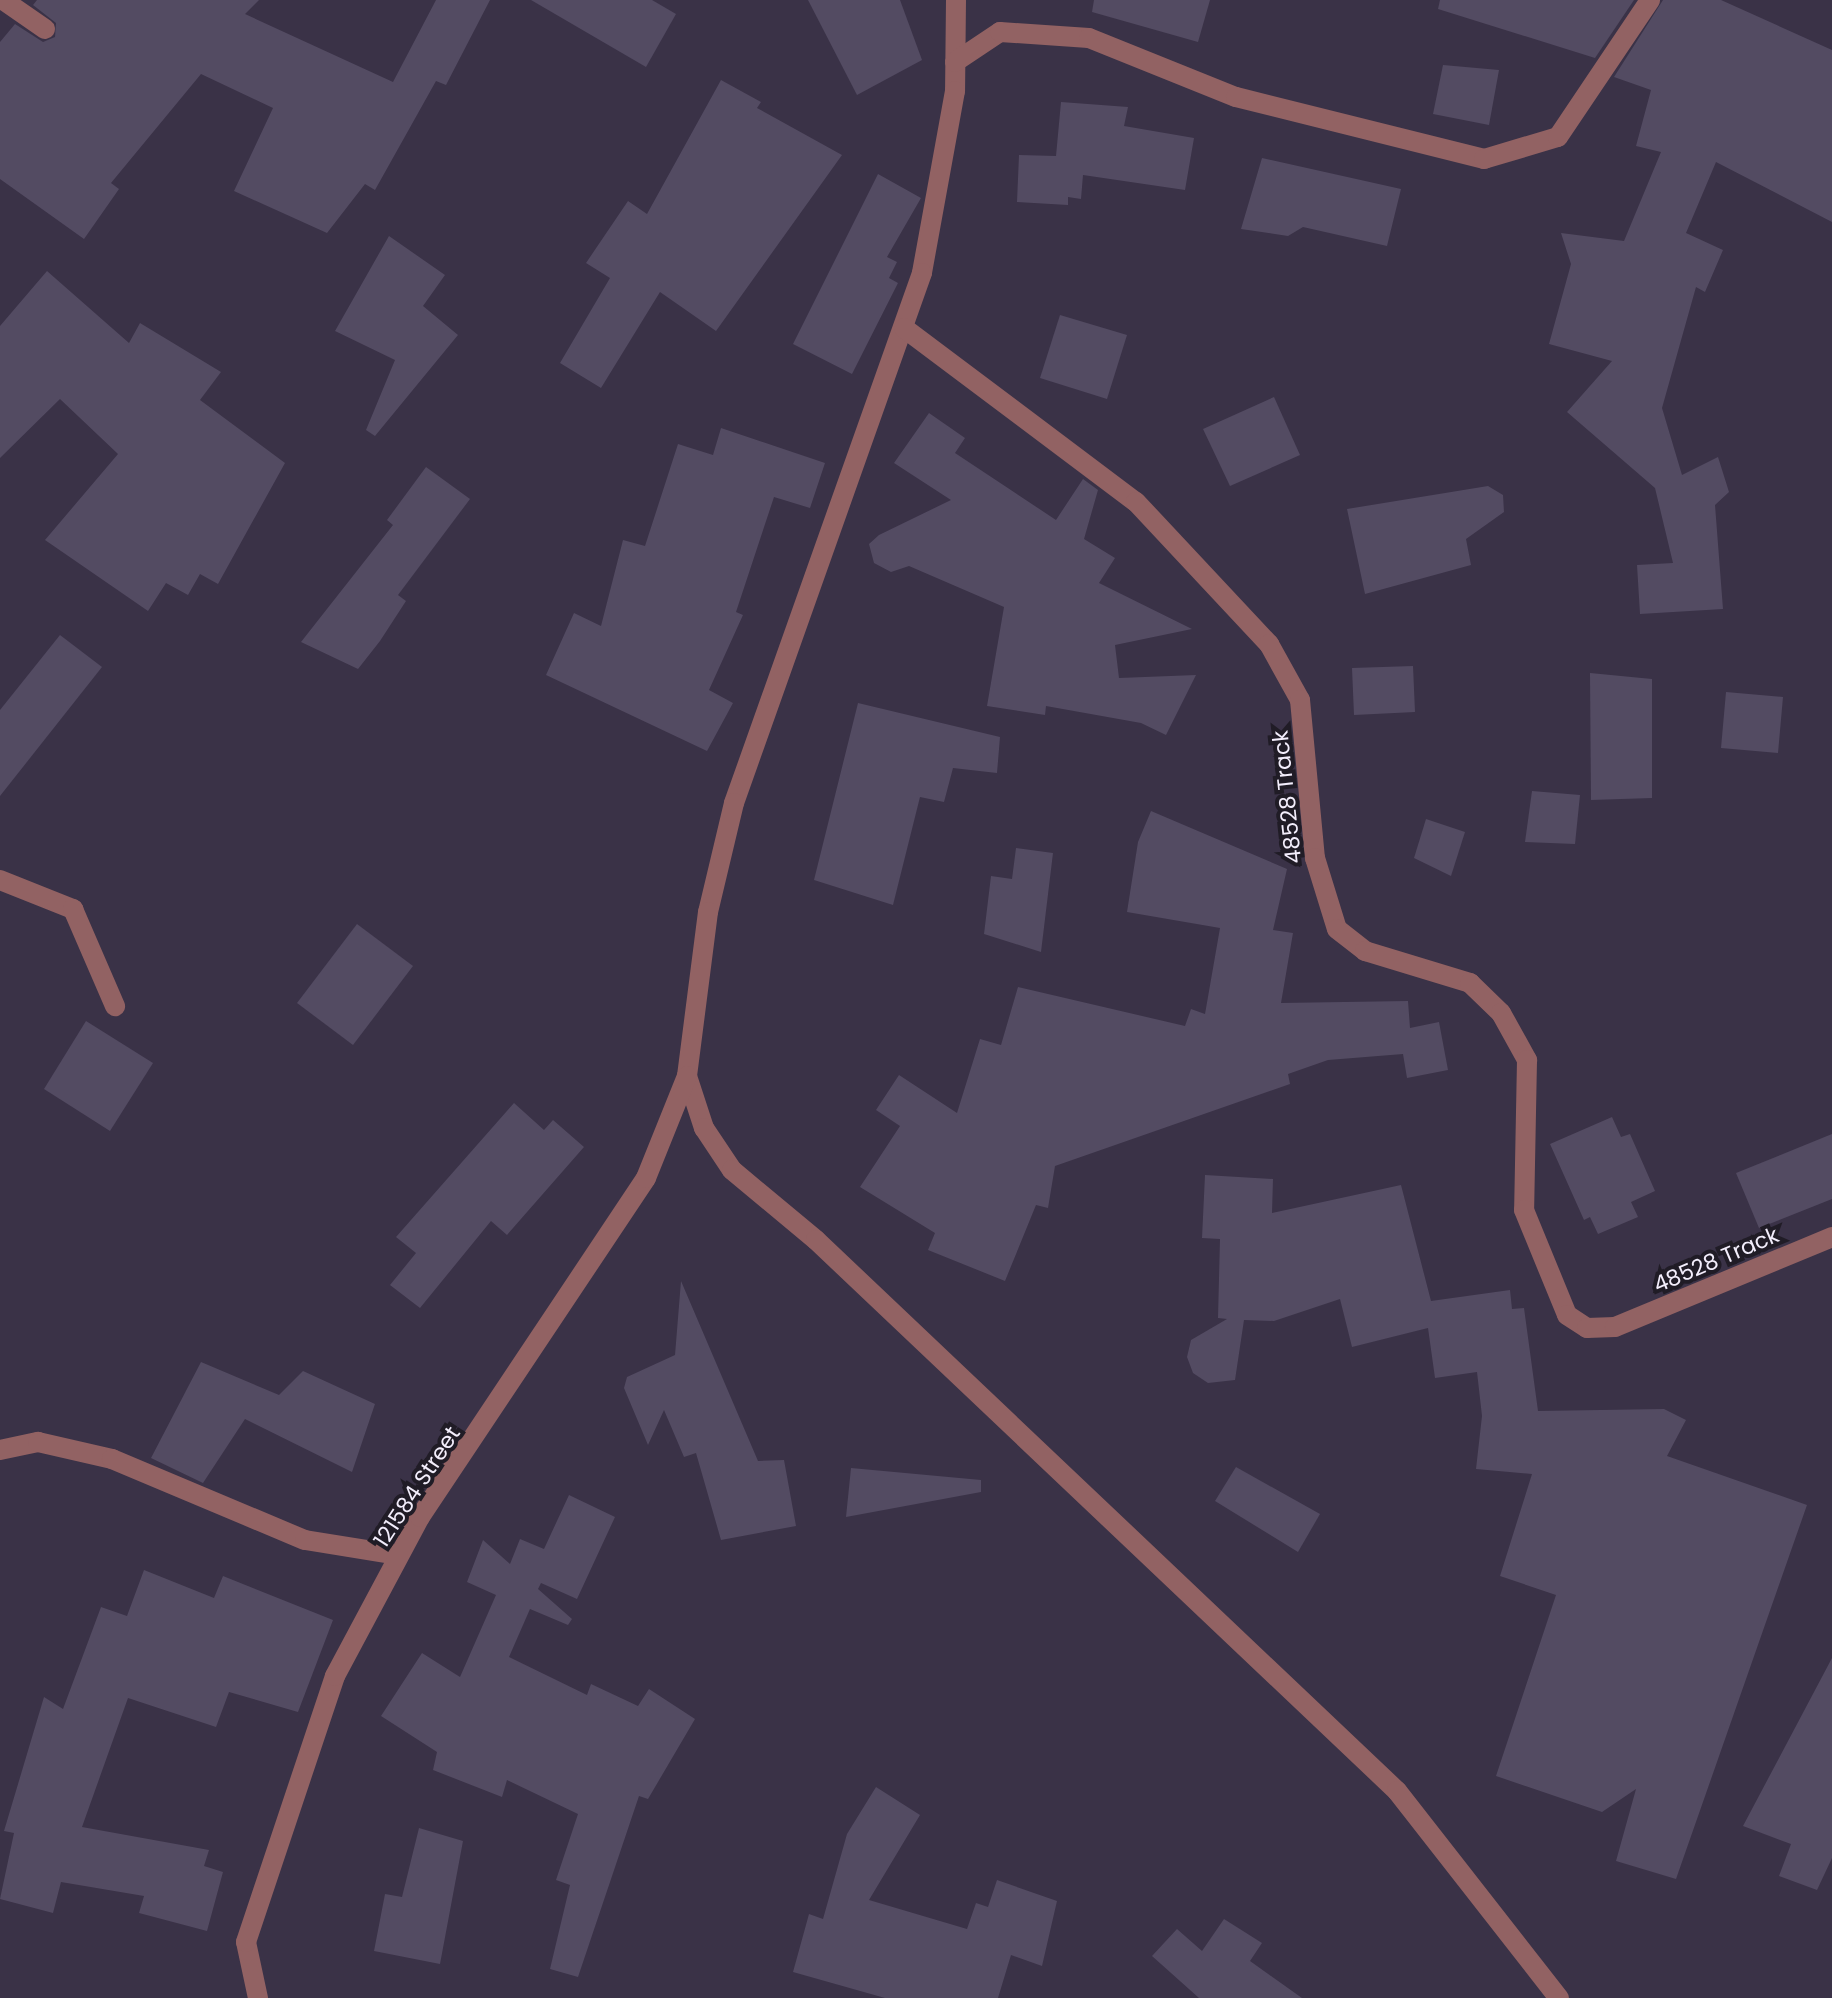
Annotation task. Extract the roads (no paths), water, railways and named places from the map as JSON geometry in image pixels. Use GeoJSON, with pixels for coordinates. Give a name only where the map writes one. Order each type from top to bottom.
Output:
{"type":"FeatureCollection","features":[{"type":"Feature","properties":{"kind":"street"},"geometry":{"type":"LineString","coordinates":[[3,0],[45,29]]}},
{"type":"Feature","properties":{"kind":"street"},"geometry":{"type":"LineString","coordinates":[[956,0],[955,62],[922,273],[734,803],[708,912],[687,1076],[704,1128],[732,1170],[816,1240],[1397,1791],[1559,1998]]}},
{"type":"Feature","properties":{"kind":"street"},"geometry":{"type":"LineString","coordinates":[[955,62],[1000,32],[1089,38],[1236,97],[1484,159],[1558,137],[1650,0]]}},
{"type":"Feature","properties":{"kind":"street","name":"48528 Track"},"geometry":{"type":"LineString","coordinates":[[904,328],[1136,502],[1269,644],[1300,700],[1315,858],[1337,929],[1365,951],[1470,983],[1501,1013],[1527,1060],[1524,1210],[1567,1315],[1587,1328],[1615,1327],[1832,1237]]}},
{"type":"Feature","properties":{"kind":"street"},"geometry":{"type":"LineString","coordinates":[[0,880],[73,909],[115,1006]]}},
{"type":"Feature","properties":{"kind":"street","name":"121584 Street"},"geometry":{"type":"LineString","coordinates":[[258,1998],[246,1942],[257,1899],[335,1676],[399,1555],[646,1178],[687,1076]]}},
{"type":"Feature","properties":{"kind":"street"},"geometry":{"type":"LineString","coordinates":[[0,1450],[38,1442],[112,1459],[305,1540],[399,1555]]}}]}
